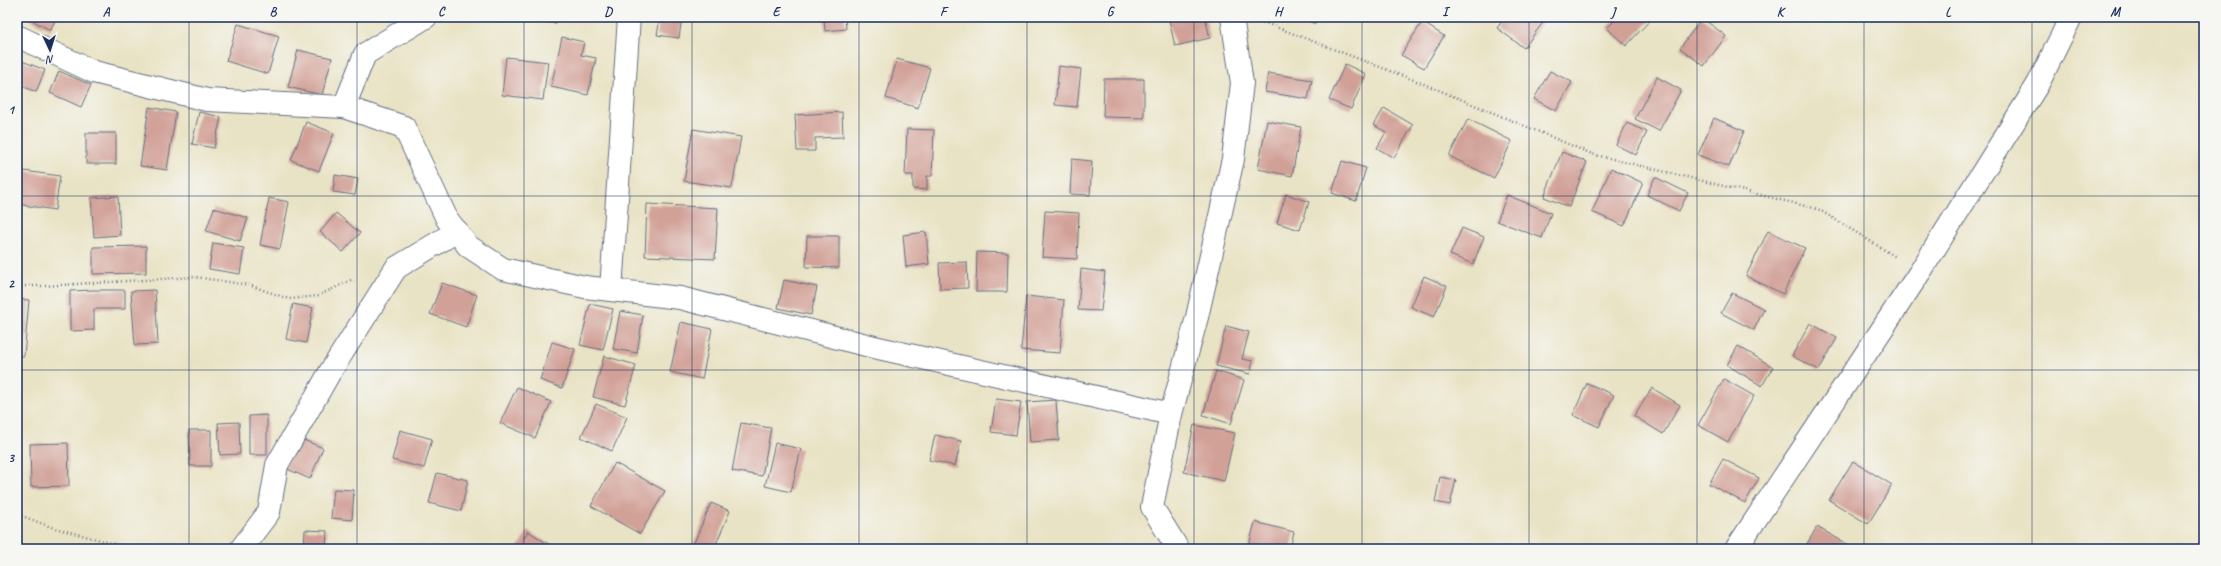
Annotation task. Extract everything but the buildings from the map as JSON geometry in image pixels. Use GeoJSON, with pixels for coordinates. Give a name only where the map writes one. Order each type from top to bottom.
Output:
{"type":"FeatureCollection","features":[{"type":"Feature","properties":{"kind":"street"},"geometry":{"type":"LineString","coordinates":[[344,106],[365,54],[426,17]]}},
{"type":"Feature","properties":{"kind":"street"},"geometry":{"type":"LineString","coordinates":[[611,290],[629,17]]}},
{"type":"Feature","properties":{"kind":"street"},"geometry":{"type":"LineString","coordinates":[[1178,549],[1152,507],[1170,414],[1197,317],[1233,159],[1242,83],[1232,17]]}},
{"type":"Feature","properties":{"kind":"street"},"geometry":{"type":"LineString","coordinates":[[1736,549],[1920,272],[2038,84],[2071,17]]}},
{"type":"Feature","properties":{"kind":"street"},"geometry":{"type":"LineString","coordinates":[[17,36],[94,72],[207,100],[344,106],[404,127],[447,219],[468,246],[503,270],[585,287],[680,298],[874,347],[1170,414]]}},
{"type":"Feature","properties":{"kind":"street"},"geometry":{"type":"LineString","coordinates":[[241,549],[269,512],[277,465],[330,372],[396,268],[457,231]]}},
{"type":"Feature","properties":{"kind":"path"},"geometry":{"type":"LineString","coordinates":[[1256,20],[1424,84],[1592,154],[1818,209],[1920,272]]}},
{"type":"Feature","properties":{"kind":"path"},"geometry":{"type":"LineString","coordinates":[[17,286],[42,286],[194,277],[248,285],[289,299],[318,296],[351,280],[380,294]]}},
{"type":"Feature","properties":{"kind":"path"},"geometry":{"type":"LineString","coordinates":[[17,509],[22,516],[51,527],[134,549]]}}]}
